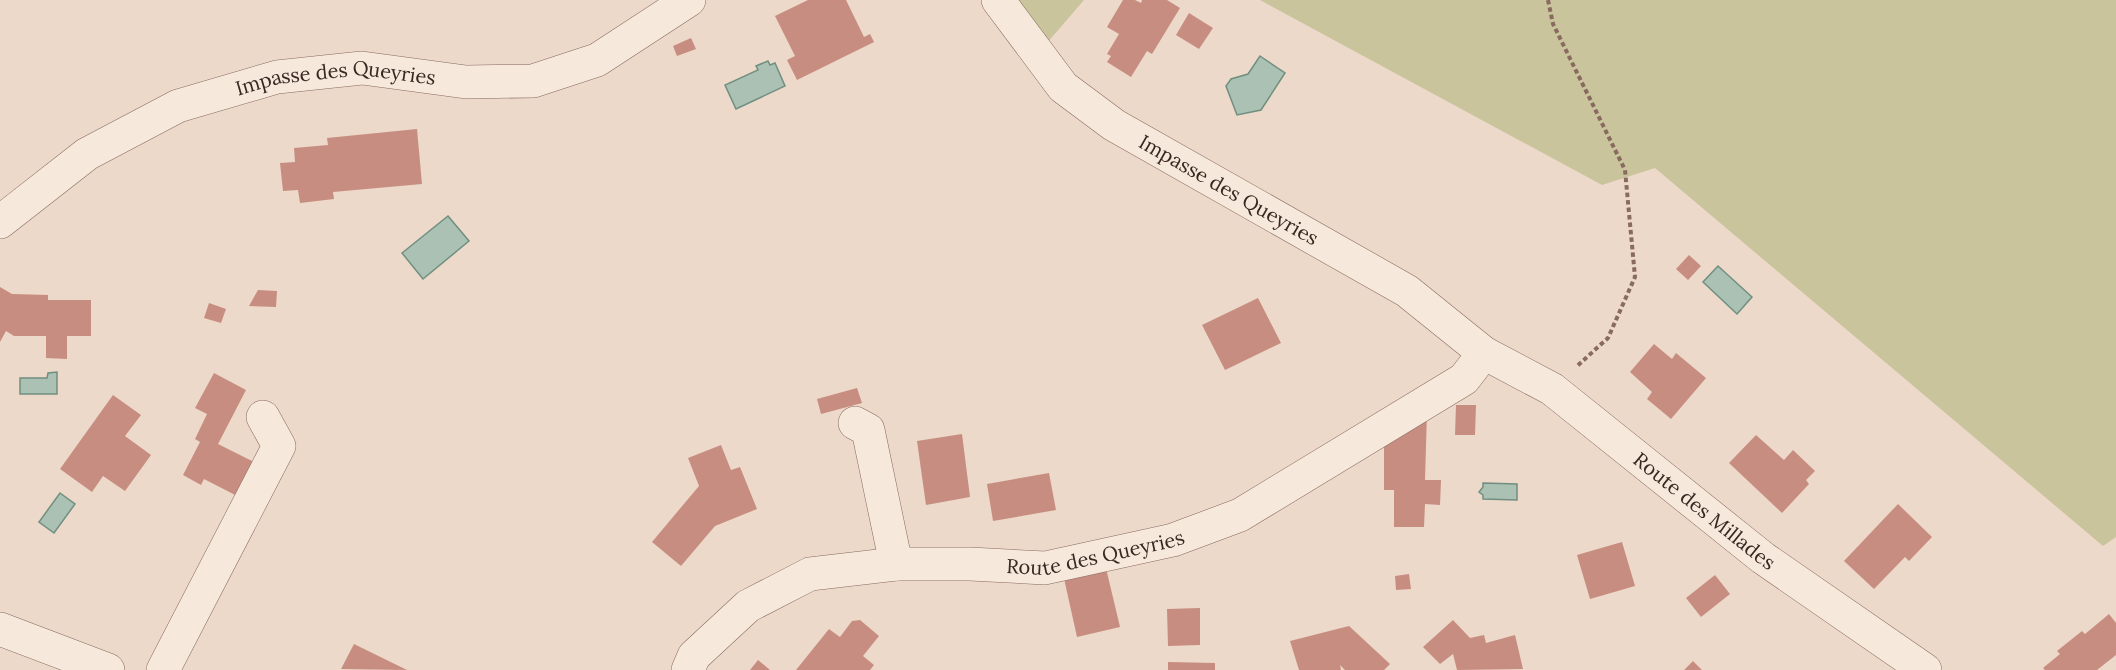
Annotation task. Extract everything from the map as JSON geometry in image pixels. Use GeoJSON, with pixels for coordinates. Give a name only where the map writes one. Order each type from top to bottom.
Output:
{"type":"FeatureCollection","features":[{"type":"Feature","properties":{"kind":"street","name":"Impasse des Queyries"},"geometry":{"type":"LineString","coordinates":[[0,222],[87,154],[178,106],[277,77],[362,68],[466,82],[533,81],[597,60],[689,0]]}},
{"type":"Feature","properties":{"kind":"street","name":"Impasse des Queyries"},"geometry":{"type":"LineString","coordinates":[[998,0],[1063,87],[1114,125],[1407,291],[1484,353]]}},
{"type":"Feature","properties":{"kind":"street","name":"Route des Millades"},"geometry":{"type":"LineString","coordinates":[[1484,353],[1552,389],[1763,558],[1925,670]]}},
{"type":"Feature","properties":{"kind":"street","name":"Route des Queyries"},"geometry":{"type":"LineString","coordinates":[[688,670],[694,656],[747,606],[810,574],[896,564],[970,564],[1045,568],[1173,540],[1240,515],[1464,379],[1484,353]]}},
{"type":"Feature","properties":{"kind":"street"},"geometry":{"type":"LineString","coordinates":[[163,670],[279,446],[263,417]]}},
{"type":"Feature","properties":{"kind":"street"},"geometry":{"type":"LineString","coordinates":[[855,423],[868,430],[896,564]]}},
{"type":"Feature","properties":{"kind":"street"},"geometry":{"type":"LineString","coordinates":[[0,629],[108,670]]}},
{"type":"Feature","properties":{"kind":"path"},"geometry":{"type":"LineString","coordinates":[[1548,0],[1553,24],[1625,170],[1635,276],[1608,338],[1552,389]]}},
{"type":"Feature","properties":{"kind":"shaded area"},"geometry":{"type":"Polygon","coordinates":[[[1018,0],[1084,0],[1047,43],[1018,0]]]}},
{"type":"Feature","properties":{"kind":"shaded area"},"geometry":{"type":"Polygon","coordinates":[[[1260,0],[2116,0],[2116,537],[2103,546],[1655,168],[1602,185],[1260,0]]]}},
{"type":"Feature","properties":{"kind":"shaded area"},"geometry":{"type":"Polygon","coordinates":[[[1260,56],[1285,73],[1261,110],[1237,115],[1226,86],[1231,79],[1248,74],[1260,56]]]}},
{"type":"Feature","properties":{"kind":"shaded area"},"geometry":{"type":"Polygon","coordinates":[[[768,61],[770,65],[775,63],[785,86],[736,109],[725,85],[758,70],[756,66],[768,61]]]}},
{"type":"Feature","properties":{"kind":"shaded area"},"geometry":{"type":"Polygon","coordinates":[[[448,216],[469,241],[423,279],[402,253],[448,216]]]}},
{"type":"Feature","properties":{"kind":"shaded area"},"geometry":{"type":"Polygon","coordinates":[[[1718,266],[1752,297],[1737,314],[1703,282],[1718,266]]]}},
{"type":"Feature","properties":{"kind":"shaded area"},"geometry":{"type":"Polygon","coordinates":[[[57,372],[57,394],[20,394],[20,378],[47,378],[48,373],[57,372]]]}},
{"type":"Feature","properties":{"kind":"shaded area"},"geometry":{"type":"Polygon","coordinates":[[[1483,483],[1517,484],[1517,500],[1483,499],[1483,495],[1479,492],[1483,483]]]}},
{"type":"Feature","properties":{"kind":"shaded area"},"geometry":{"type":"Polygon","coordinates":[[[60,493],[75,504],[54,533],[39,522],[60,493]]]}},
{"type":"Feature","properties":{"kind":"building"},"geometry":{"type":"Polygon","coordinates":[[[808,0],[846,0],[864,37],[870,34],[874,42],[797,80],[787,60],[795,56],[775,16],[808,0]]]}},
{"type":"Feature","properties":{"kind":"building"},"geometry":{"type":"Polygon","coordinates":[[[1123,0],[1135,0],[1141,3],[1142,0],[1167,0],[1180,8],[1152,54],[1147,51],[1131,77],[1107,62],[1111,56],[1107,54],[1119,34],[1107,27],[1123,0]]]}},
{"type":"Feature","properties":{"kind":"building"},"geometry":{"type":"Polygon","coordinates":[[[1189,13],[1213,28],[1199,49],[1176,35],[1189,13]]]}},
{"type":"Feature","properties":{"kind":"building"},"geometry":{"type":"Polygon","coordinates":[[[691,38],[696,49],[677,56],[673,46],[691,38]]]}},
{"type":"Feature","properties":{"kind":"building"},"geometry":{"type":"Polygon","coordinates":[[[417,129],[422,184],[333,192],[334,199],[300,203],[298,190],[283,191],[280,163],[295,162],[294,148],[328,145],[327,138],[417,129]]]}},
{"type":"Feature","properties":{"kind":"building"},"geometry":{"type":"Polygon","coordinates":[[[1689,255],[1701,266],[1688,280],[1676,269],[1689,255]]]}},
{"type":"Feature","properties":{"kind":"building"},"geometry":{"type":"Polygon","coordinates":[[[0,287],[12,294],[48,295],[48,300],[91,300],[91,336],[67,336],[67,359],[46,358],[46,336],[14,336],[6,331],[0,342],[0,287]]]}},
{"type":"Feature","properties":{"kind":"building"},"geometry":{"type":"Polygon","coordinates":[[[258,290],[277,291],[276,307],[249,306],[258,290]]]}},
{"type":"Feature","properties":{"kind":"building"},"geometry":{"type":"Polygon","coordinates":[[[1258,298],[1281,343],[1225,370],[1202,325],[1258,298]]]}},
{"type":"Feature","properties":{"kind":"building"},"geometry":{"type":"Polygon","coordinates":[[[209,303],[226,309],[221,323],[204,318],[209,303]]]}},
{"type":"Feature","properties":{"kind":"building"},"geometry":{"type":"Polygon","coordinates":[[[1654,344],[1672,359],[1676,353],[1706,378],[1671,419],[1647,399],[1652,392],[1630,372],[1654,344]]]}},
{"type":"Feature","properties":{"kind":"building"},"geometry":{"type":"Polygon","coordinates":[[[214,373],[246,390],[218,444],[258,464],[241,498],[204,479],[201,485],[183,475],[200,442],[195,439],[207,414],[195,408],[214,373]]]}},
{"type":"Feature","properties":{"kind":"building"},"geometry":{"type":"Polygon","coordinates":[[[857,388],[862,403],[821,414],[817,399],[857,388]]]}},
{"type":"Feature","properties":{"kind":"building"},"geometry":{"type":"Polygon","coordinates":[[[113,395],[141,415],[125,436],[151,455],[125,491],[103,476],[92,492],[60,469],[113,395]]]}},
{"type":"Feature","properties":{"kind":"building"},"geometry":{"type":"Polygon","coordinates":[[[1456,405],[1476,405],[1475,435],[1455,435],[1456,405]]]}},
{"type":"Feature","properties":{"kind":"building"},"geometry":{"type":"Polygon","coordinates":[[[1427,412],[1425,480],[1441,480],[1440,505],[1425,504],[1424,527],[1394,527],[1394,490],[1384,490],[1384,433],[1427,412]]]}},
{"type":"Feature","properties":{"kind":"building"},"geometry":{"type":"Polygon","coordinates":[[[962,434],[970,497],[926,505],[917,441],[962,434]]]}},
{"type":"Feature","properties":{"kind":"building"},"geometry":{"type":"Polygon","coordinates":[[[1756,435],[1784,460],[1793,450],[1815,471],[1806,480],[1809,484],[1782,513],[1729,463],[1756,435]]]}},
{"type":"Feature","properties":{"kind":"building"},"geometry":{"type":"Polygon","coordinates":[[[721,445],[731,470],[740,467],[757,509],[715,526],[681,566],[652,542],[699,486],[688,458],[721,445]]]}},
{"type":"Feature","properties":{"kind":"building"},"geometry":{"type":"Polygon","coordinates":[[[1049,473],[1056,510],[993,521],[987,484],[1049,473]]]}},
{"type":"Feature","properties":{"kind":"building"},"geometry":{"type":"Polygon","coordinates":[[[1898,504],[1932,537],[1909,561],[1905,557],[1874,589],[1844,561],[1898,504]]]}},
{"type":"Feature","properties":{"kind":"building"},"geometry":{"type":"Polygon","coordinates":[[[1622,542],[1635,586],[1590,599],[1577,555],[1622,542]]]}},
{"type":"Feature","properties":{"kind":"building"},"geometry":{"type":"Polygon","coordinates":[[[1105,564],[1120,627],[1077,637],[1063,574],[1105,564]]]}},
{"type":"Feature","properties":{"kind":"building"},"geometry":{"type":"Polygon","coordinates":[[[1409,574],[1411,589],[1396,590],[1395,576],[1409,574]]]}},
{"type":"Feature","properties":{"kind":"building"},"geometry":{"type":"Polygon","coordinates":[[[1715,575],[1730,594],[1701,617],[1686,598],[1715,575]]]}},
{"type":"Feature","properties":{"kind":"building"},"geometry":{"type":"Polygon","coordinates":[[[1200,608],[1200,645],[1168,646],[1167,609],[1200,608]]]}},
{"type":"Feature","properties":{"kind":"building"},"geometry":{"type":"Polygon","coordinates":[[[2109,614],[2116,623],[2116,655],[2097,670],[2045,670],[2043,668],[2060,654],[2057,651],[2082,631],[2085,634],[2109,614]]]}},
{"type":"Feature","properties":{"kind":"building"},"geometry":{"type":"Polygon","coordinates":[[[860,620],[879,636],[863,656],[874,665],[870,670],[796,670],[829,629],[840,637],[852,621],[860,620]]]}},
{"type":"Feature","properties":{"kind":"building"},"geometry":{"type":"Polygon","coordinates":[[[1453,620],[1470,638],[1484,635],[1486,643],[1515,635],[1523,669],[1457,670],[1453,654],[1440,664],[1423,647],[1453,620]]]}},
{"type":"Feature","properties":{"kind":"building"},"geometry":{"type":"Polygon","coordinates":[[[1349,626],[1390,664],[1384,670],[1345,670],[1340,665],[1341,670],[1299,670],[1290,641],[1349,626]]]}},
{"type":"Feature","properties":{"kind":"building"},"geometry":{"type":"Polygon","coordinates":[[[354,644],[407,670],[341,669],[354,644]]]}},
{"type":"Feature","properties":{"kind":"building"},"geometry":{"type":"Polygon","coordinates":[[[758,660],[770,670],[750,670],[758,660]]]}},
{"type":"Feature","properties":{"kind":"building"},"geometry":{"type":"Polygon","coordinates":[[[1693,661],[1702,670],[1684,670],[1693,661]]]}},
{"type":"Feature","properties":{"kind":"building"},"geometry":{"type":"Polygon","coordinates":[[[1168,662],[1215,663],[1215,670],[1168,670],[1168,662]]]}}]}
